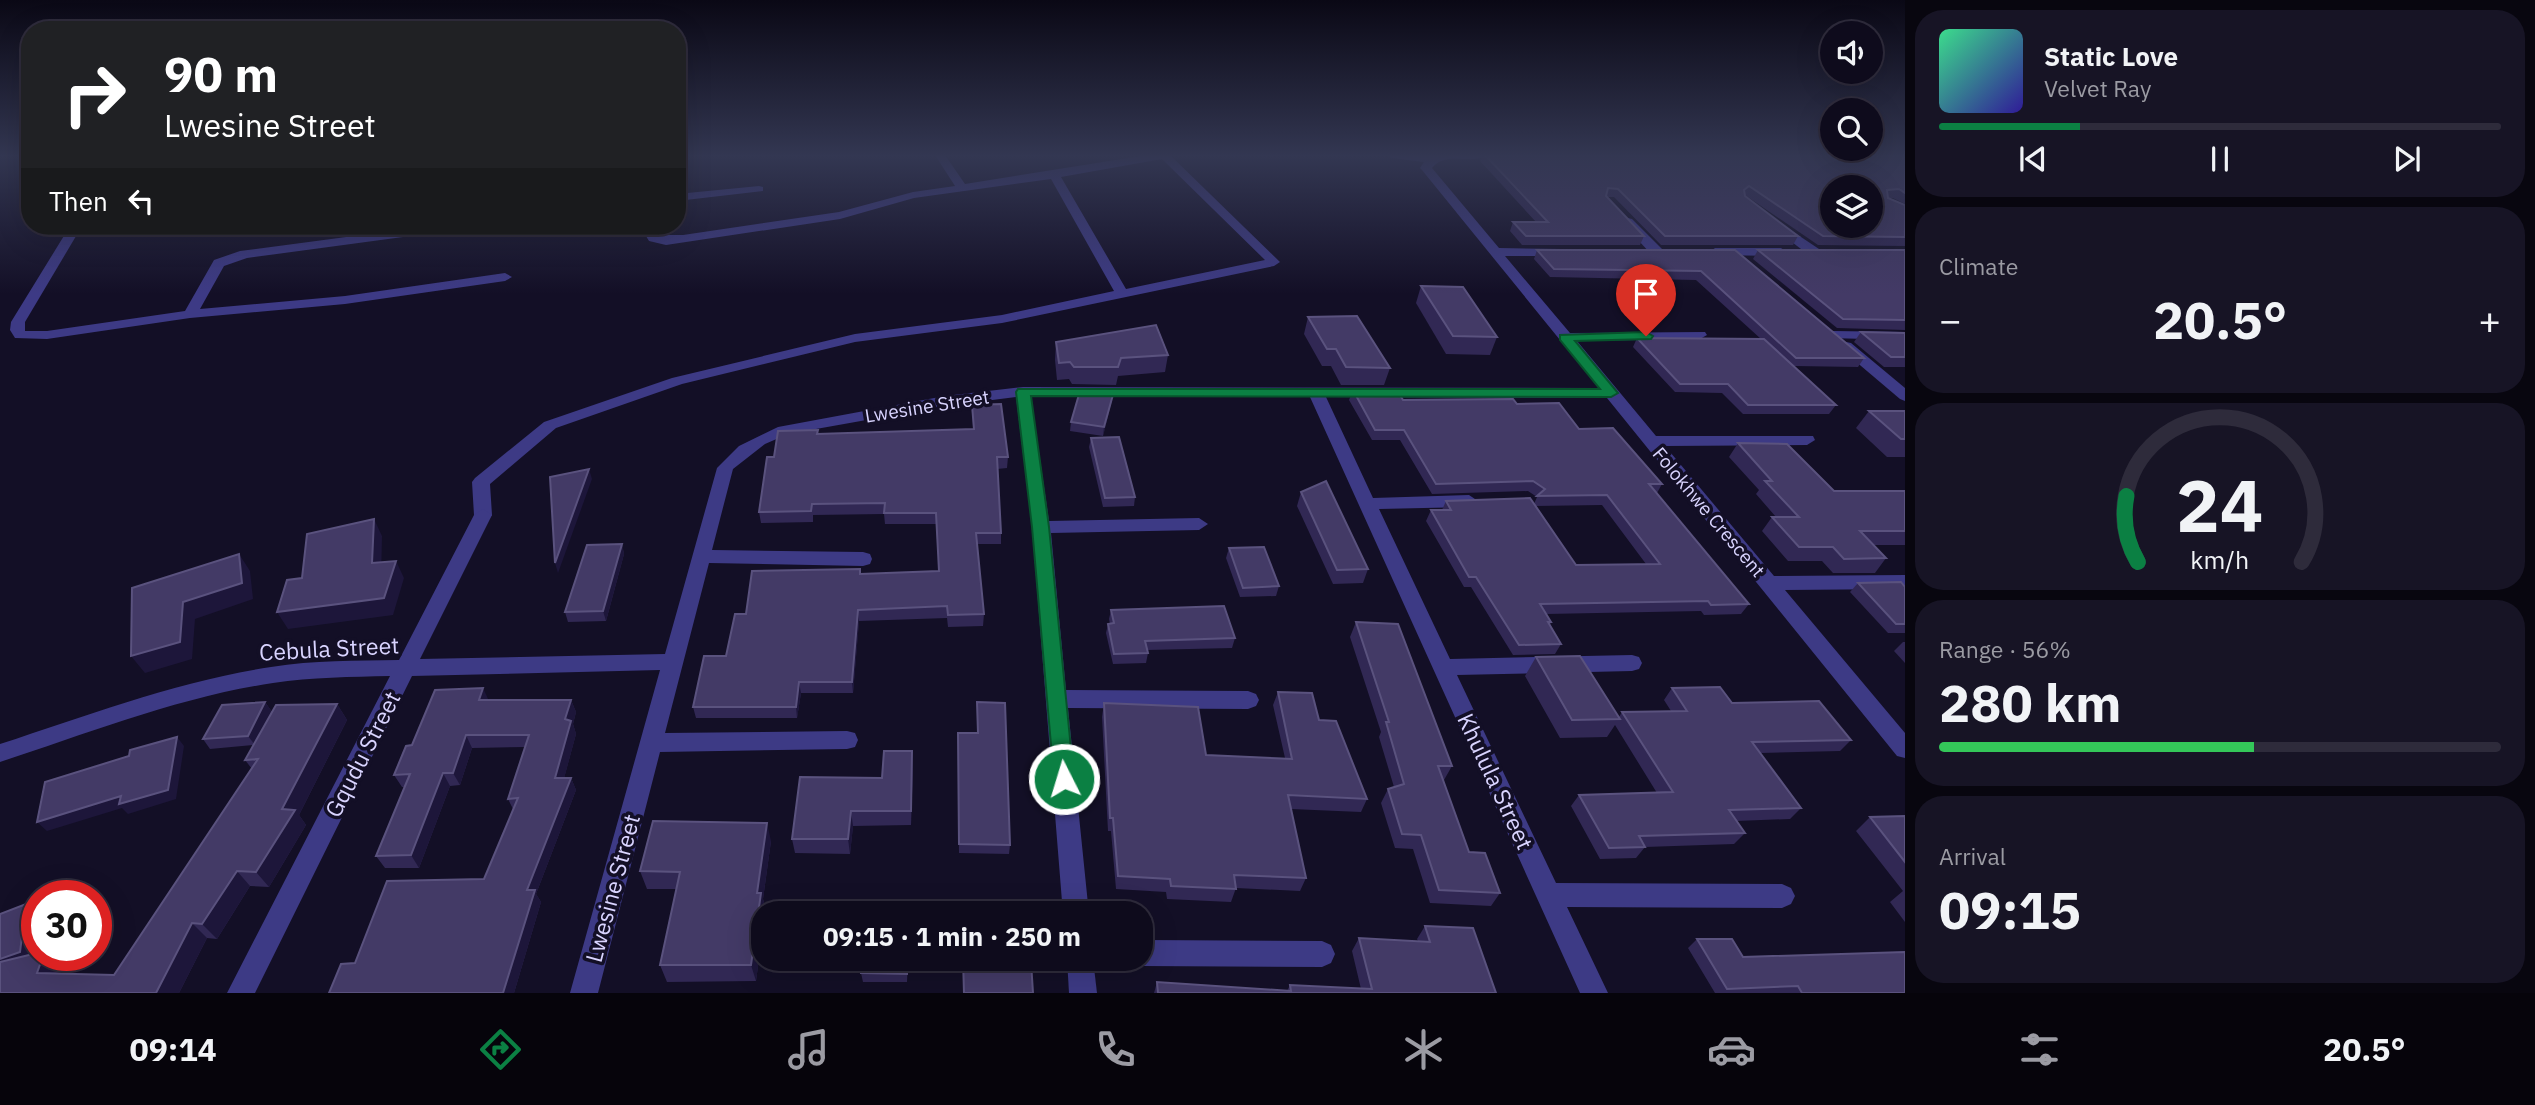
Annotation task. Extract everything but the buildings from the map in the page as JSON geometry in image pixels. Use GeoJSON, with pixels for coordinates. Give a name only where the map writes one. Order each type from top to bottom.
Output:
{"type":"FeatureCollection","features":[{"type":"Feature","properties":{"kind":"street"},"geometry":{"type":"LineString","coordinates":[[651,235],[653,238],[666,241],[684,239],[840,215],[890,201]]}},
{"type":"Feature","properties":{"kind":"street"},"geometry":{"type":"LineString","coordinates":[[1072,201],[1091,242],[1123,295],[1274,262],[1212,201]]}},
{"type":"Feature","properties":{"kind":"street","name":"Folokhwe Crescent"},"geometry":{"type":"LineString","coordinates":[[1453,201],[1905,749]]}},
{"type":"Feature","properties":{"kind":"street"},"geometry":{"type":"LineString","coordinates":[[1616,210],[1657,252]]}},
{"type":"Feature","properties":{"kind":"street"},"geometry":{"type":"LineString","coordinates":[[1696,252],[1820,252],[1765,216]]}},
{"type":"Feature","properties":{"kind":"street"},"geometry":{"type":"LineString","coordinates":[[71,235],[18,322],[17,330],[20,335],[47,335],[190,314],[345,300],[505,277]]}},
{"type":"Feature","properties":{"kind":"street"},"geometry":{"type":"LineString","coordinates":[[190,314],[216,266],[224,259],[357,235]]}},
{"type":"Feature","properties":{"kind":"street"},"geometry":{"type":"LineString","coordinates":[[1494,252],[1576,252]]}},
{"type":"Feature","properties":{"kind":"street"},"geometry":{"type":"LineString","coordinates":[[1734,252],[1754,269]]}},
{"type":"Feature","properties":{"kind":"street","name":"Gqudu Street"},"geometry":{"type":"LineString","coordinates":[[241,993],[483,515],[481,482],[550,425],[677,381],[855,338],[1002,319],[1123,295]]}},
{"type":"Feature","properties":{"kind":"street"},"geometry":{"type":"LineString","coordinates":[[1905,336],[1828,331],[1905,396]]}},
{"type":"Feature","properties":{"kind":"street"},"geometry":{"type":"LineString","coordinates":[[1565,337],[1700,335]]}},
{"type":"Feature","properties":{"kind":"street","name":"Khulula Street"},"geometry":{"type":"LineString","coordinates":[[1315,391],[1594,993]]}},
{"type":"Feature","properties":{"kind":"street"},"geometry":{"type":"LineString","coordinates":[[1023,392],[1041,527],[1075,901]]}},
{"type":"Feature","properties":{"kind":"street","name":"Lwesine Street"},"geometry":{"type":"LineString","coordinates":[[584,993],[725,468],[741,450],[784,430],[919,406],[1023,392],[1611,393]]}},
{"type":"Feature","properties":{"kind":"street","name":"Folokhwe Crescent"},"geometry":{"type":"LineString","coordinates":[[1651,441],[1807,440]]}},
{"type":"Feature","properties":{"kind":"street"},"geometry":{"type":"LineString","coordinates":[[1367,504],[1488,501]]}},
{"type":"Feature","properties":{"kind":"street"},"geometry":{"type":"LineString","coordinates":[[1041,527],[1199,524]]}},
{"type":"Feature","properties":{"kind":"street"},"geometry":{"type":"LineString","coordinates":[[701,556],[863,559]]}},
{"type":"Feature","properties":{"kind":"street","name":"Folokhwe Crescent"},"geometry":{"type":"LineString","coordinates":[[1768,583],[1905,582]]}},
{"type":"Feature","properties":{"kind":"street","name":"Cebula Street"},"geometry":{"type":"LineString","coordinates":[[0,753],[216,685],[265,674],[310,670],[672,662]]}},
{"type":"Feature","properties":{"kind":"street"},"geometry":{"type":"LineString","coordinates":[[1443,667],[1632,663]]}},
{"type":"Feature","properties":{"kind":"street"},"geometry":{"type":"LineString","coordinates":[[1057,699],[1248,699]]}},
{"type":"Feature","properties":{"kind":"street"},"geometry":{"type":"LineString","coordinates":[[651,743],[847,740]]}},
{"type":"Feature","properties":{"kind":"street"},"geometry":{"type":"LineString","coordinates":[[1548,895],[1782,896]]}},
{"type":"Feature","properties":{"kind":"street"},"geometry":{"type":"LineString","coordinates":[[1153,953],[1322,954]]}},
{"type":"Feature","properties":{"kind":"street"},"geometry":{"type":"LineString","coordinates":[[1081,971],[1083,993]]}},
{"type":"Feature","properties":{"kind":"route"},"geometry":{"type":"LineString","coordinates":[[1064,779],[1041,527],[1023,392],[1611,393],[1565,337],[1646,336]]}}]}
